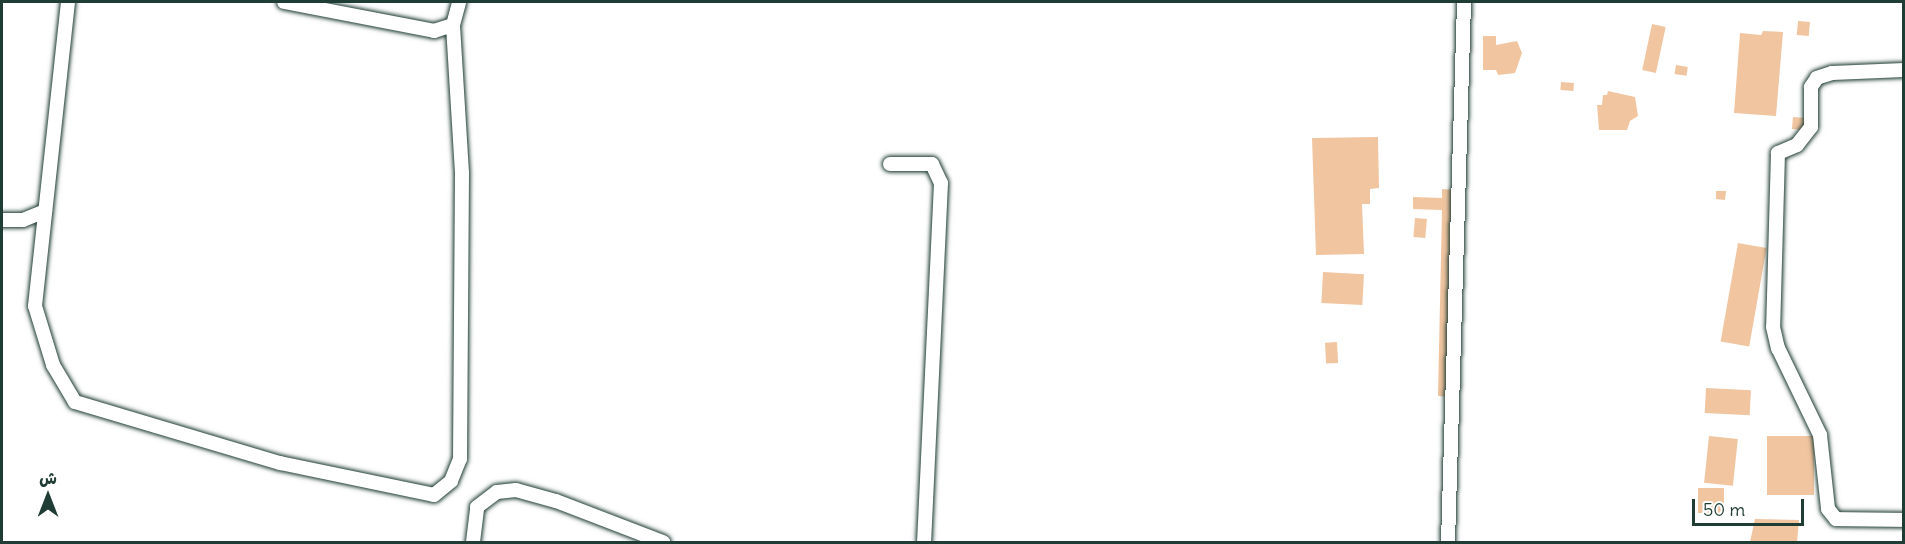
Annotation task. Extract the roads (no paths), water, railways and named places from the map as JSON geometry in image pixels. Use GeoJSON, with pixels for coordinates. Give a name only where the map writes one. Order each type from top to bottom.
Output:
{"type":"FeatureCollection","features":[{"type":"Feature","properties":{"kind":"street"},"geometry":{"type":"LineString","coordinates":[[68,2],[36,314],[52,365],[75,402],[280,463],[434,495],[451,481],[460,459],[462,173],[453,25],[459,2]]}},
{"type":"Feature","properties":{"kind":"street"},"geometry":{"type":"LineString","coordinates":[[284,2],[434,31],[453,25]]}},
{"type":"Feature","properties":{"kind":"street"},"geometry":{"type":"LineString","coordinates":[[1448,543],[1464,2]]}},
{"type":"Feature","properties":{"kind":"street"},"geometry":{"type":"LineString","coordinates":[[1904,70],[1832,74],[1817,78],[1811,87],[1811,127],[1797,145],[1778,153],[1773,327],[1778,348],[1820,435],[1828,509],[1836,519],[1904,520]]}},
{"type":"Feature","properties":{"kind":"street"},"geometry":{"type":"LineString","coordinates":[[890,164],[932,165],[941,183],[924,543]]}},
{"type":"Feature","properties":{"kind":"street"},"geometry":{"type":"LineString","coordinates":[[2,220],[23,220],[45,212]]}},
{"type":"Feature","properties":{"kind":"street"},"geometry":{"type":"LineString","coordinates":[[473,543],[477,507],[497,492],[516,490],[556,501],[663,543]]}}]}
